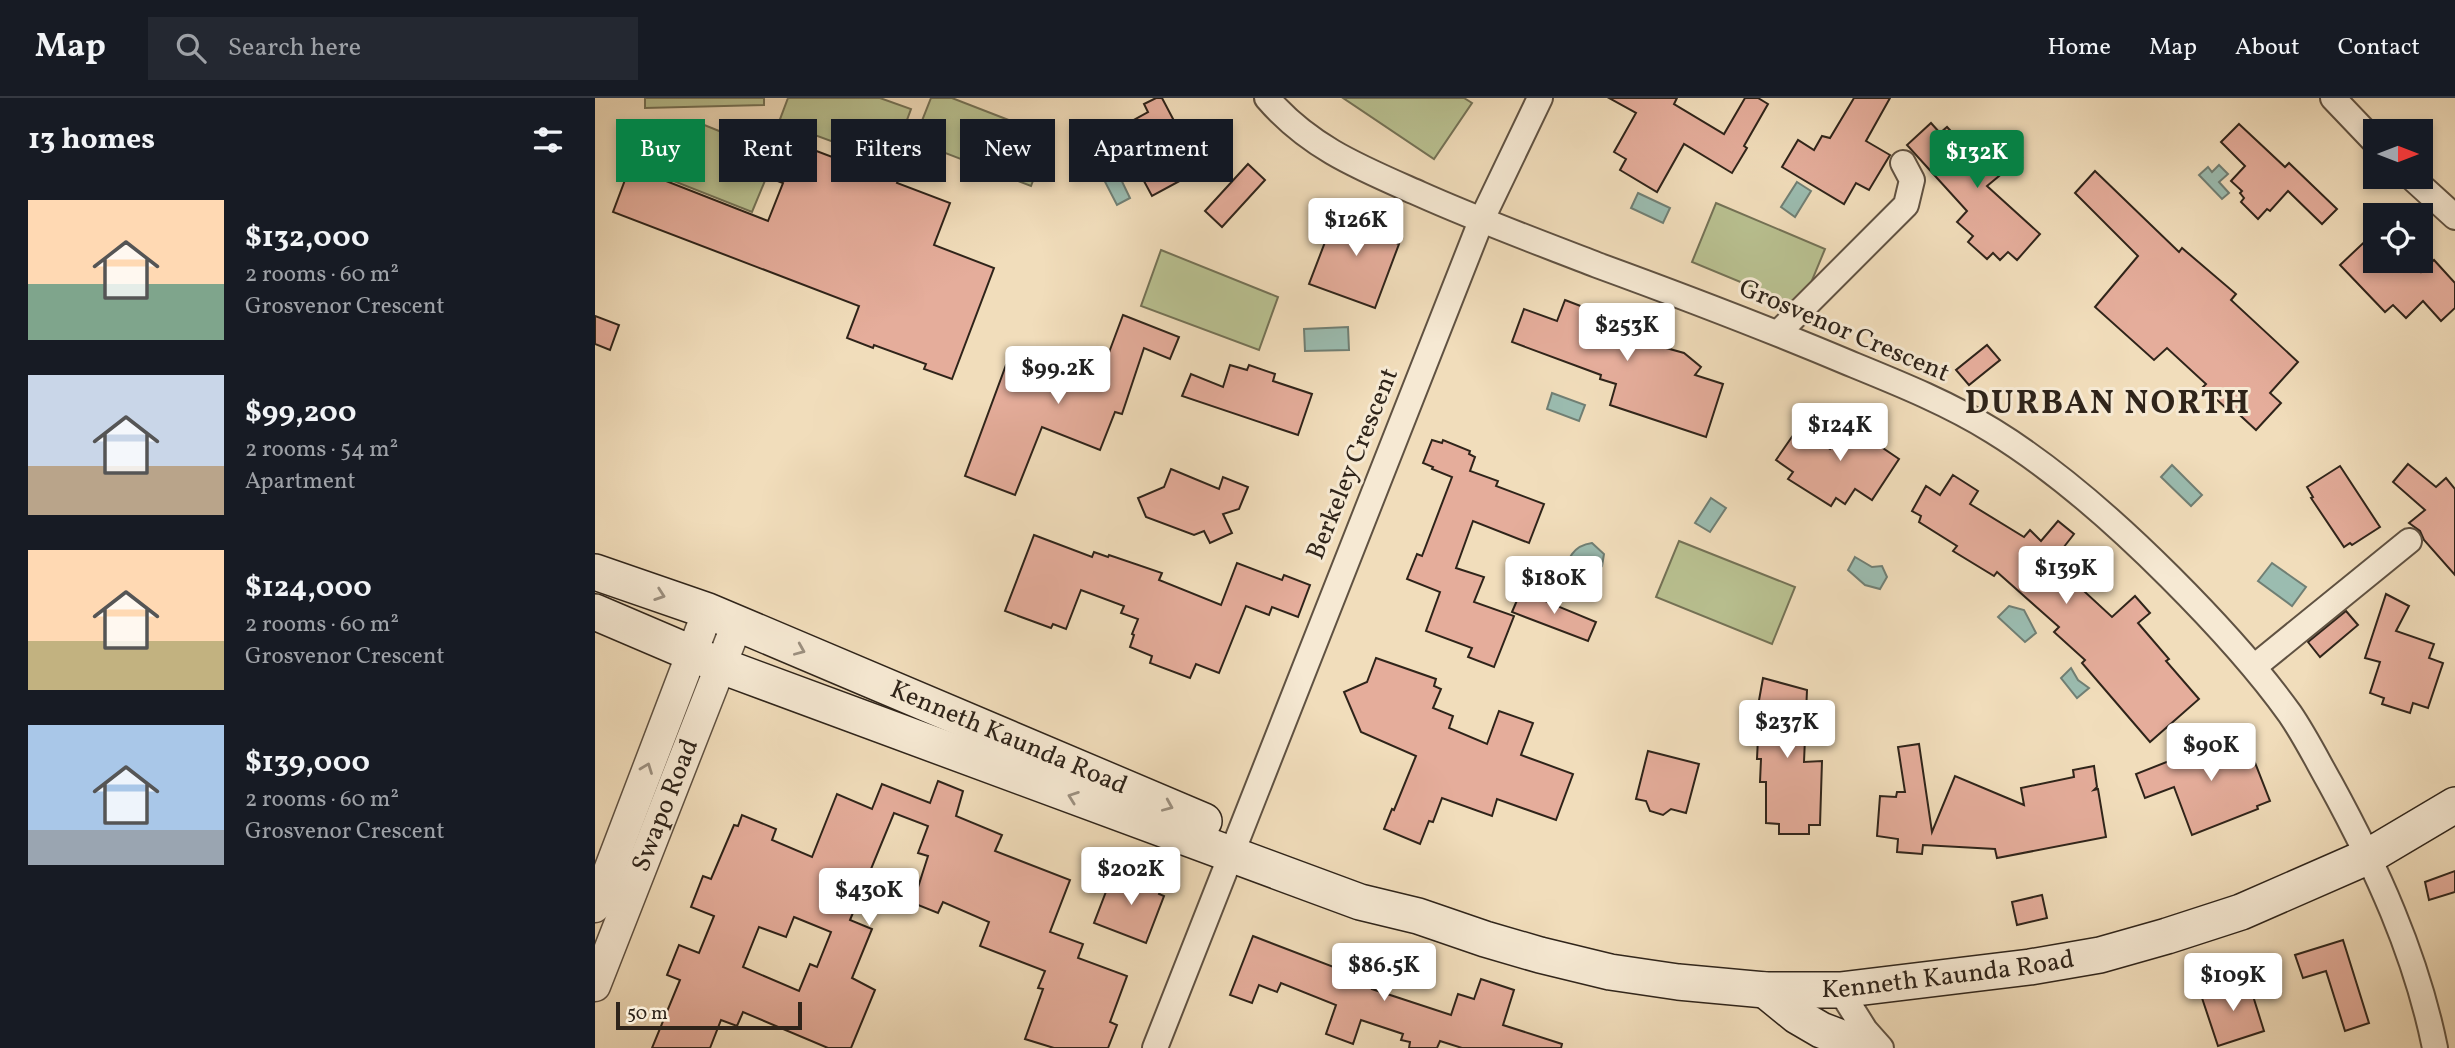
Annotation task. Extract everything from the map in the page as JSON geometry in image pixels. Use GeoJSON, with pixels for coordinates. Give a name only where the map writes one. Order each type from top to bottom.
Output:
{"type":"FeatureCollection","features":[{"type":"Feature","properties":{"kind":"main road","name":"Kenneth Kaunda Road"},"geometry":{"type":"LineString","coordinates":[[595,572],[723,617],[1360,902],[1418,916],[1485,939],[1610,972],[1678,982],[1765,990],[1840,990],[1966,976],[2100,955],[2241,912],[2369,856],[2455,805]]}},
{"type":"Feature","properties":{"kind":"main road","name":"Kenneth Kaunda Road"},"geometry":{"type":"LineString","coordinates":[[595,612],[705,659],[1234,845]]}},
{"type":"Feature","properties":{"kind":"main road"},"geometry":{"type":"LineString","coordinates":[[1765,990],[1797,1016],[1821,1030],[1868,1048]]}},
{"type":"Feature","properties":{"kind":"street","name":"Grosvenor Crescent"},"geometry":{"type":"LineString","coordinates":[[1267,98],[1284,117],[1328,151],[1481,221],[1778,334],[1916,391],[1993,430],[2076,489],[2126,533],[2206,613],[2293,718],[2369,856],[2384,889],[2430,1023],[2435,1048]]}},
{"type":"Feature","properties":{"kind":"street","name":"Berkeley Crescent"},"geometry":{"type":"LineString","coordinates":[[1161,1046],[1234,845],[1481,221],[1540,98]]}},
{"type":"Feature","properties":{"kind":"street"},"geometry":{"type":"LineString","coordinates":[[2333,98],[2363,129]]}},
{"type":"Feature","properties":{"kind":"street"},"geometry":{"type":"LineString","coordinates":[[1778,334],[1906,205],[1912,180],[1902,163]]}},
{"type":"Feature","properties":{"kind":"street"},"geometry":{"type":"LineString","coordinates":[[2424,189],[2455,217]]}},
{"type":"Feature","properties":{"kind":"street"},"geometry":{"type":"LineString","coordinates":[[2253,667],[2409,541]]}},
{"type":"Feature","properties":{"kind":"street","name":"Swapo Road"},"geometry":{"type":"LineString","coordinates":[[595,907],[723,617]]}},
{"type":"Feature","properties":{"kind":"street","name":"Swapo Road"},"geometry":{"type":"LineString","coordinates":[[595,986],[705,659]]}},
{"type":"Feature","properties":{"kind":"street"},"geometry":{"type":"LineString","coordinates":[[1840,990],[1865,1030],[1881,1048]]}},
{"type":"Feature","properties":{"kind":"green space"},"geometry":{"type":"Polygon","coordinates":[[[645,98],[764,98],[764,105],[645,108],[645,98]]]}},
{"type":"Feature","properties":{"kind":"green space"},"geometry":{"type":"Polygon","coordinates":[[[788,98],[880,98],[911,109],[907,119],[831,119],[831,141],[817,136],[817,119],[780,119],[788,98]]]}},
{"type":"Feature","properties":{"kind":"green space"},"geometry":{"type":"Polygon","coordinates":[[[931,98],[952,98],[1006,119],[960,119],[960,159],[946,153],[946,119],[923,119],[931,98]]]}},
{"type":"Feature","properties":{"kind":"green space"},"geometry":{"type":"Polygon","coordinates":[[[1343,98],[1464,98],[1472,103],[1434,159],[1343,98]]]}},
{"type":"Feature","properties":{"kind":"green space"},"geometry":{"type":"Polygon","coordinates":[[[705,125],[719,131],[719,182],[764,182],[752,212],[676,182],[705,182],[705,125]]]}},
{"type":"Feature","properties":{"kind":"green space"},"geometry":{"type":"Polygon","coordinates":[[[1716,203],[1825,249],[1801,307],[1692,262],[1716,203]]]}},
{"type":"Feature","properties":{"kind":"green space"},"geometry":{"type":"Polygon","coordinates":[[[1161,250],[1278,297],[1259,350],[1141,306],[1161,250]]]}},
{"type":"Feature","properties":{"kind":"green space"},"geometry":{"type":"Polygon","coordinates":[[[1679,541],[1795,587],[1772,644],[1656,597],[1679,541]]]}},
{"type":"Feature","properties":{"kind":"water"},"geometry":{"type":"Polygon","coordinates":[[[2219,165],[2228,174],[2219,182],[2229,193],[2222,199],[2199,175],[2208,167],[2212,172],[2219,165]]]}},
{"type":"Feature","properties":{"kind":"water"},"geometry":{"type":"Polygon","coordinates":[[[1105,182],[1122,182],[1130,198],[1117,205],[1105,182]]]}},
{"type":"Feature","properties":{"kind":"water"},"geometry":{"type":"Polygon","coordinates":[[[1797,182],[1811,191],[1795,217],[1781,207],[1797,182]]]}},
{"type":"Feature","properties":{"kind":"water"},"geometry":{"type":"Polygon","coordinates":[[[1638,193],[1670,208],[1663,223],[1631,208],[1638,193]]]}},
{"type":"Feature","properties":{"kind":"water"},"geometry":{"type":"Polygon","coordinates":[[[1348,327],[1349,350],[1305,351],[1304,329],[1348,327]]]}},
{"type":"Feature","properties":{"kind":"water"},"geometry":{"type":"Polygon","coordinates":[[[1552,393],[1585,405],[1579,421],[1547,409],[1552,393]]]}},
{"type":"Feature","properties":{"kind":"water"},"geometry":{"type":"Polygon","coordinates":[[[2172,465],[2202,495],[2191,506],[2161,477],[2172,465]]]}},
{"type":"Feature","properties":{"kind":"water"},"geometry":{"type":"Polygon","coordinates":[[[1711,498],[1726,508],[1710,532],[1695,523],[1711,498]]]}},
{"type":"Feature","properties":{"kind":"water"},"geometry":{"type":"Polygon","coordinates":[[[1592,543],[1604,554],[1602,566],[1580,592],[1560,584],[1570,557],[1578,548],[1592,543]]]}},
{"type":"Feature","properties":{"kind":"water"},"geometry":{"type":"Polygon","coordinates":[[[1855,557],[1872,567],[1882,566],[1887,577],[1880,589],[1865,585],[1848,570],[1855,557]]]}},
{"type":"Feature","properties":{"kind":"water"},"geometry":{"type":"Polygon","coordinates":[[[2272,563],[2306,587],[2292,606],[2258,581],[2272,563]]]}},
{"type":"Feature","properties":{"kind":"water"},"geometry":{"type":"Polygon","coordinates":[[[2009,606],[2024,610],[2036,633],[2025,642],[1998,617],[2009,606]]]}},
{"type":"Feature","properties":{"kind":"water"},"geometry":{"type":"Polygon","coordinates":[[[2071,668],[2078,680],[2089,688],[2077,698],[2061,678],[2071,668]]]}},
{"type":"Feature","properties":{"kind":"building"},"geometry":{"type":"Polygon","coordinates":[[[1162,98],[1173,119],[1135,119],[1148,112],[1144,104],[1162,98]]]}},
{"type":"Feature","properties":{"kind":"building"},"geometry":{"type":"Polygon","coordinates":[[[1609,98],[1677,98],[1674,104],[1724,134],[1745,98],[1758,98],[1768,104],[1732,173],[1684,144],[1657,192],[1620,170],[1626,159],[1614,152],[1636,113],[1609,98]]]}},
{"type":"Feature","properties":{"kind":"building"},"geometry":{"type":"Polygon","coordinates":[[[1854,98],[1890,98],[1866,141],[1890,155],[1869,190],[1856,183],[1844,204],[1782,167],[1798,140],[1814,150],[1822,136],[1830,138],[1854,98]]]}},
{"type":"Feature","properties":{"kind":"building"},"geometry":{"type":"Polygon","coordinates":[[[1931,123],[1940,133],[1947,127],[1960,141],[1968,134],[1989,156],[2008,140],[2022,157],[1987,186],[2040,234],[2017,260],[2008,252],[2000,260],[1993,253],[1987,259],[1968,242],[1973,236],[1957,222],[1967,211],[1907,145],[1931,123]]]}},
{"type":"Feature","properties":{"kind":"building"},"geometry":{"type":"Polygon","coordinates":[[[2239,124],[2285,167],[2289,163],[2337,209],[2322,224],[2288,191],[2270,211],[2267,209],[2258,219],[2241,202],[2244,198],[2240,193],[2242,191],[2231,181],[2245,166],[2221,142],[2239,124]]]}},
{"type":"Feature","properties":{"kind":"building"},"geometry":{"type":"Polygon","coordinates":[[[817,151],[831,157],[831,182],[897,182],[950,203],[934,245],[994,268],[952,379],[924,369],[926,364],[847,338],[859,306],[613,212],[624,182],[669,182],[768,221],[783,183],[780,182],[817,182],[817,151]]]}},
{"type":"Feature","properties":{"kind":"building"},"geometry":{"type":"Polygon","coordinates":[[[1248,164],[1265,180],[1222,227],[1205,211],[1248,164]]]}},
{"type":"Feature","properties":{"kind":"building"},"geometry":{"type":"Polygon","coordinates":[[[2095,171],[2179,252],[2182,248],[2236,294],[2231,300],[2298,362],[2270,393],[2281,403],[2256,430],[2230,406],[2227,409],[2203,387],[2206,384],[2167,348],[2154,360],[2095,307],[2138,256],[2075,193],[2095,171]]]}},
{"type":"Feature","properties":{"kind":"building"},"geometry":{"type":"Polygon","coordinates":[[[1144,182],[1178,182],[1152,196],[1144,182]]]}},
{"type":"Feature","properties":{"kind":"building"},"geometry":{"type":"Polygon","coordinates":[[[1367,202],[1391,212],[1381,238],[1399,244],[1375,308],[1309,284],[1335,216],[1359,225],[1367,202]]]}},
{"type":"Feature","properties":{"kind":"building"},"geometry":{"type":"Polygon","coordinates":[[[2363,243],[2363,273],[2433,273],[2434,260],[2455,283],[2455,308],[2441,321],[2423,301],[2406,318],[2393,305],[2385,312],[2340,265],[2363,243]]]}},
{"type":"Feature","properties":{"kind":"building"},"geometry":{"type":"Polygon","coordinates":[[[1565,300],[1627,324],[1649,312],[1668,317],[1659,346],[1684,353],[1701,367],[1695,375],[1723,384],[1706,437],[1610,405],[1616,384],[1600,379],[1601,375],[1512,342],[1524,309],[1557,321],[1565,300]]]}},
{"type":"Feature","properties":{"kind":"building"},"geometry":{"type":"Polygon","coordinates":[[[1123,315],[1179,337],[1170,359],[1144,348],[1122,414],[1115,412],[1100,450],[1042,427],[1015,495],[965,476],[1006,365],[1012,367],[1017,356],[1056,370],[1052,383],[1095,390],[1123,315]]]}},
{"type":"Feature","properties":{"kind":"building"},"geometry":{"type":"Polygon","coordinates":[[[595,316],[619,325],[610,350],[595,344],[595,316]]]}},
{"type":"Feature","properties":{"kind":"building"},"geometry":{"type":"Polygon","coordinates":[[[1987,345],[2000,360],[1969,385],[1956,370],[1987,345]]]}},
{"type":"Feature","properties":{"kind":"building"},"geometry":{"type":"Polygon","coordinates":[[[1230,365],[1247,370],[1249,365],[1275,374],[1273,381],[1312,394],[1298,435],[1182,396],[1191,374],[1223,387],[1230,365]]]}},
{"type":"Feature","properties":{"kind":"building"},"geometry":{"type":"Polygon","coordinates":[[[1862,412],[1884,431],[1874,442],[1899,459],[1872,500],[1855,489],[1845,504],[1836,498],[1831,506],[1788,479],[1793,472],[1776,460],[1798,428],[1830,449],[1862,412]]]}},
{"type":"Feature","properties":{"kind":"building"},"geometry":{"type":"Polygon","coordinates":[[[1432,440],[1442,443],[1443,440],[1470,451],[1469,454],[1475,457],[1470,471],[1498,481],[1496,486],[1544,504],[1529,543],[1473,521],[1456,568],[1484,577],[1474,602],[1514,616],[1494,667],[1468,657],[1472,648],[1426,631],[1440,592],[1407,579],[1417,554],[1422,556],[1452,477],[1423,463],[1432,440]]]}},
{"type":"Feature","properties":{"kind":"building"},"geometry":{"type":"Polygon","coordinates":[[[2408,464],[2436,487],[2446,478],[2455,489],[2455,575],[2424,540],[2420,531],[2409,523],[2425,510],[2393,482],[2408,464]]]}},
{"type":"Feature","properties":{"kind":"building"},"geometry":{"type":"Polygon","coordinates":[[[2340,466],[2380,527],[2352,545],[2350,543],[2344,547],[2311,498],[2313,497],[2307,487],[2340,466]]]}},
{"type":"Feature","properties":{"kind":"building"},"geometry":{"type":"Polygon","coordinates":[[[1171,469],[1219,489],[1223,477],[1248,487],[1239,509],[1223,514],[1232,533],[1210,543],[1204,531],[1194,535],[1146,517],[1138,498],[1164,487],[1171,469]]]}},
{"type":"Feature","properties":{"kind":"building"},"geometry":{"type":"Polygon","coordinates":[[[1953,475],[1978,491],[1970,504],[2024,537],[2030,530],[2041,541],[2058,521],[2074,534],[2060,552],[2082,571],[2073,581],[2112,617],[2135,596],[2150,613],[2138,623],[2199,699],[2150,742],[2082,663],[2085,660],[2054,632],[2059,627],[1997,572],[1994,576],[1953,551],[1957,546],[1919,522],[1921,516],[1912,511],[1926,486],[1940,495],[1953,475]]]}},
{"type":"Feature","properties":{"kind":"building"},"geometry":{"type":"Polygon","coordinates":[[[1034,535],[1092,557],[1094,552],[1108,557],[1109,555],[1162,573],[1159,580],[1221,605],[1237,563],[1282,580],[1284,575],[1310,585],[1298,617],[1272,607],[1269,615],[1246,606],[1219,673],[1196,664],[1190,678],[1150,663],[1152,656],[1130,647],[1138,619],[1121,613],[1124,606],[1081,590],[1066,629],[1053,624],[1051,628],[1005,611],[1034,535]]]}},
{"type":"Feature","properties":{"kind":"building"},"geometry":{"type":"Polygon","coordinates":[[[1521,591],[1596,622],[1588,641],[1512,612],[1521,591]]]}},
{"type":"Feature","properties":{"kind":"building"},"geometry":{"type":"Polygon","coordinates":[[[2386,594],[2409,606],[2396,631],[2434,644],[2429,658],[2443,663],[2428,708],[2413,703],[2410,713],[2382,704],[2384,698],[2370,693],[2380,662],[2365,658],[2386,594]]]}},
{"type":"Feature","properties":{"kind":"building"},"geometry":{"type":"Polygon","coordinates":[[[2346,611],[2358,625],[2320,657],[2308,642],[2346,611]]]}},
{"type":"Feature","properties":{"kind":"building"},"geometry":{"type":"Polygon","coordinates":[[[1376,658],[1436,679],[1434,686],[1441,689],[1433,708],[1453,716],[1449,728],[1487,744],[1499,711],[1533,723],[1521,755],[1573,774],[1556,820],[1497,799],[1492,816],[1442,798],[1433,822],[1429,821],[1420,844],[1384,829],[1416,756],[1361,732],[1344,692],[1367,682],[1376,658]]]}},
{"type":"Feature","properties":{"kind":"building"},"geometry":{"type":"Polygon","coordinates":[[[1763,678],[1807,690],[1804,762],[1822,761],[1820,825],[1809,825],[1809,834],[1779,834],[1779,824],[1766,823],[1766,782],[1760,782],[1761,759],[1757,759],[1759,717],[1756,717],[1763,678]]]}},
{"type":"Feature","properties":{"kind":"building"},"geometry":{"type":"Polygon","coordinates":[[[2243,732],[2270,801],[2257,806],[2258,809],[2192,835],[2174,787],[2145,798],[2136,774],[2243,732]]]}},
{"type":"Feature","properties":{"kind":"building"},"geometry":{"type":"Polygon","coordinates":[[[1919,744],[1932,832],[1955,776],[2024,805],[2021,788],[2074,777],[2073,770],[2094,766],[2097,787],[2094,790],[2098,789],[2106,837],[1997,858],[1995,849],[1923,845],[1922,854],[1897,852],[1898,839],[1877,836],[1880,796],[1896,797],[1897,792],[1905,792],[1898,747],[1919,744]]]}},
{"type":"Feature","properties":{"kind":"building"},"geometry":{"type":"Polygon","coordinates":[[[1648,751],[1699,764],[1686,813],[1671,809],[1663,815],[1650,811],[1646,801],[1636,799],[1648,751]]]}},
{"type":"Feature","properties":{"kind":"building"},"geometry":{"type":"Polygon","coordinates":[[[938,781],[963,791],[956,816],[1002,835],[995,851],[1070,880],[1050,932],[1083,944],[1078,958],[1127,976],[1110,1022],[1117,1025],[1108,1048],[1054,1048],[1025,1039],[1043,989],[1038,988],[1045,971],[980,946],[989,922],[943,902],[938,913],[913,903],[928,856],[918,853],[928,826],[894,813],[850,920],[872,929],[852,978],[875,990],[851,1048],[828,1048],[743,1012],[737,1026],[721,1020],[710,1048],[652,1048],[680,980],[667,975],[679,945],[699,953],[714,916],[691,907],[703,876],[711,879],[734,825],[738,826],[742,815],[776,829],[772,840],[812,857],[837,794],[872,809],[882,784],[930,803],[938,781]],[[794,917],[786,937],[759,927],[743,967],[799,991],[810,964],[817,967],[831,932],[794,917]]]}},
{"type":"Feature","properties":{"kind":"building"},"geometry":{"type":"Polygon","coordinates":[[[2455,871],[2455,892],[2429,900],[2425,882],[2455,871]]]}},
{"type":"Feature","properties":{"kind":"building"},"geometry":{"type":"Polygon","coordinates":[[[1131,875],[1140,878],[1148,875],[1154,884],[1162,887],[1159,894],[1164,896],[1146,943],[1094,923],[1112,876],[1128,882],[1131,875]]]}},
{"type":"Feature","properties":{"kind":"building"},"geometry":{"type":"Polygon","coordinates":[[[2042,895],[2047,918],[2017,925],[2012,902],[2042,895]]]}},
{"type":"Feature","properties":{"kind":"building"},"geometry":{"type":"Polygon","coordinates":[[[1253,936],[1336,968],[1337,964],[1376,978],[1372,989],[1451,1015],[1458,994],[1474,999],[1481,979],[1514,990],[1503,1025],[1562,1044],[1561,1048],[1462,1048],[1440,1041],[1437,1048],[1409,1048],[1410,1042],[1401,1040],[1403,1034],[1361,1020],[1353,1044],[1326,1034],[1336,1005],[1281,983],[1277,992],[1259,985],[1252,1003],[1230,995],[1253,936]]]}},
{"type":"Feature","properties":{"kind":"building"},"geometry":{"type":"Polygon","coordinates":[[[2343,940],[2369,1023],[2345,1031],[2326,971],[2303,978],[2295,955],[2343,940]]]}},
{"type":"Feature","properties":{"kind":"building"},"geometry":{"type":"Polygon","coordinates":[[[2248,980],[2264,1031],[2218,1046],[2201,995],[2248,980]]]}},
{"type":"Feature","properties":{"kind":"district","name":"DURBAN NORTH"},"geometry":{"type":"Point","coordinates":[2108,405]}}]}
